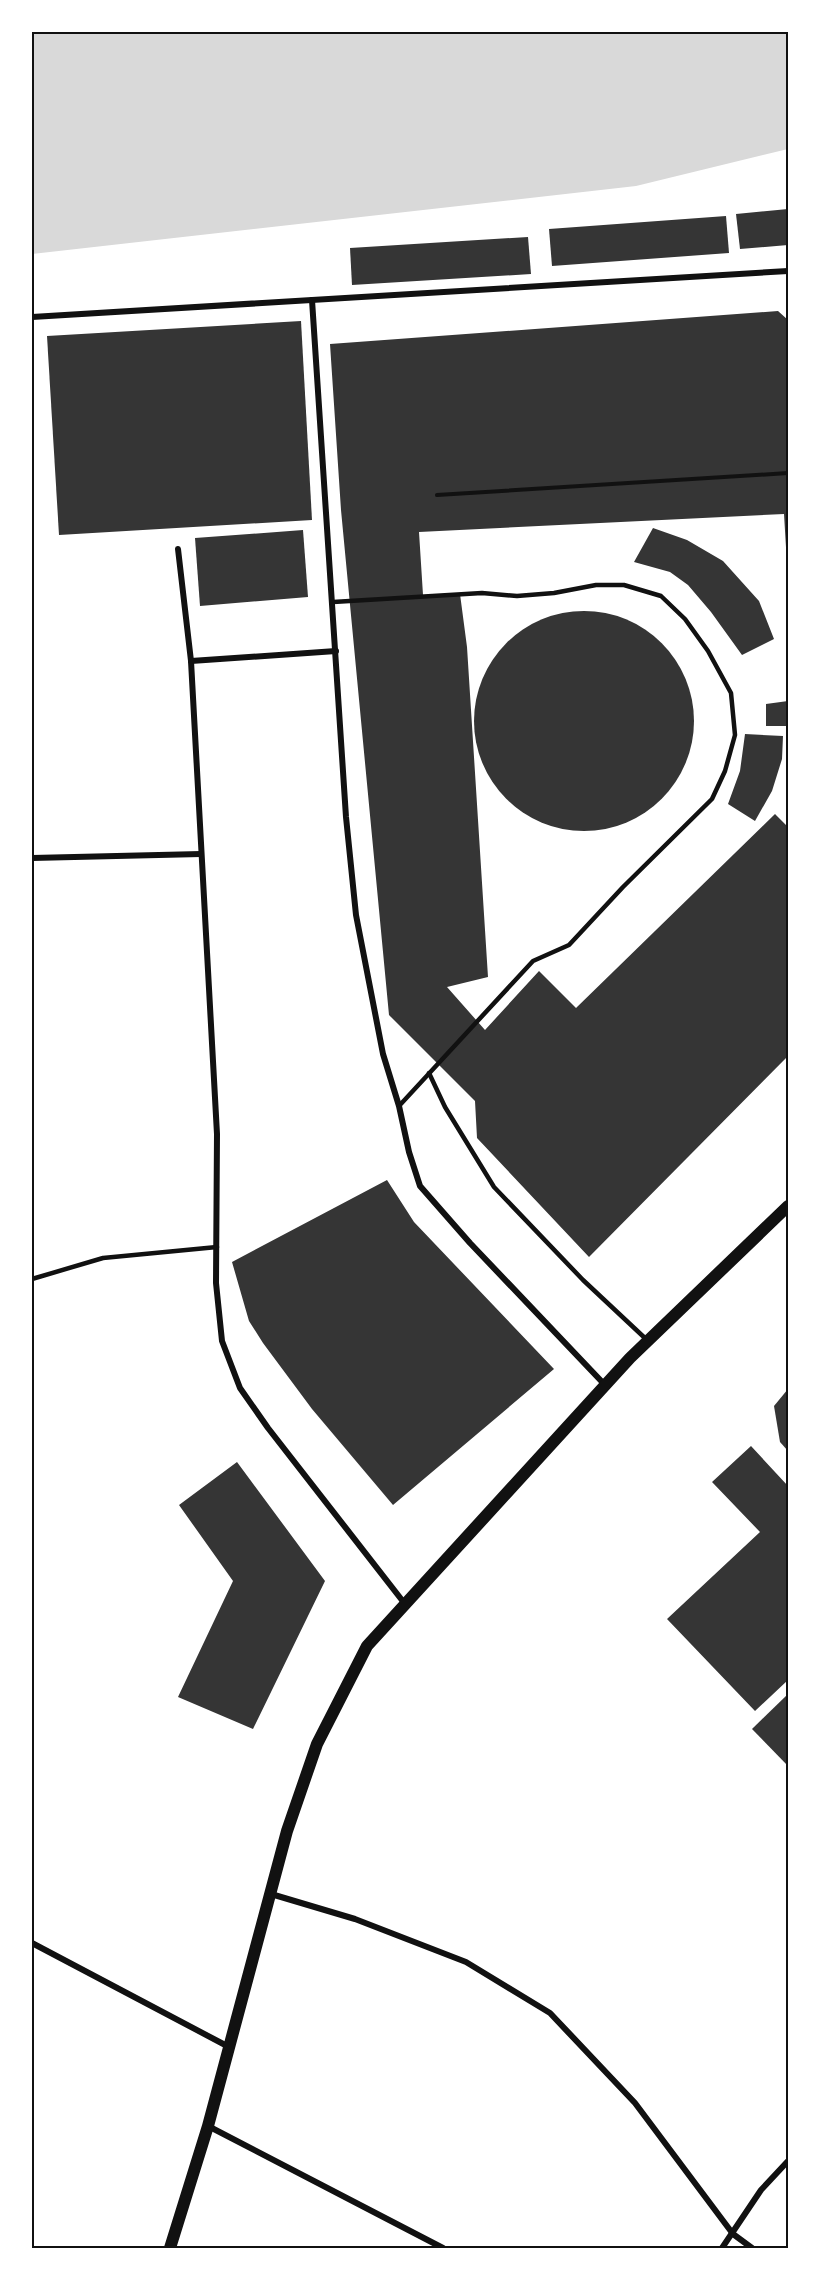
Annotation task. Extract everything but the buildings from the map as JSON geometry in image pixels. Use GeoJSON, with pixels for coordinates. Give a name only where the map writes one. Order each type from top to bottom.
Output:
{"type":"FeatureCollection","features":[{"type":"Feature","properties":{"kind":"main road"},"geometry":{"type":"LineString","coordinates":[[170,2248],[208,2126],[287,1831],[317,1744],[368,1647],[605,1385],[789,1206]]}},
{"type":"Feature","properties":{"kind":"street"},"geometry":{"type":"LineString","coordinates":[[32,317],[789,271]]}},
{"type":"Feature","properties":{"kind":"street"},"geometry":{"type":"LineString","coordinates":[[312,300],[346,817],[356,915],[383,1054],[399,1106],[409,1152],[420,1186],[470,1243],[605,1385]]}},
{"type":"Feature","properties":{"kind":"street"},"geometry":{"type":"LineString","coordinates":[[178,549],[191,661],[217,1134],[216,1283],[222,1341],[240,1388],[268,1428],[405,1604]]}},
{"type":"Feature","properties":{"kind":"street"},"geometry":{"type":"LineString","coordinates":[[191,661],[336,651]]}},
{"type":"Feature","properties":{"kind":"street"},"geometry":{"type":"LineString","coordinates":[[32,858],[201,854]]}},
{"type":"Feature","properties":{"kind":"street"},"geometry":{"type":"LineString","coordinates":[[270,1894],[355,1919],[466,1962],[550,2013],[635,2103],[733,2234],[752,2248]]}},
{"type":"Feature","properties":{"kind":"street"},"geometry":{"type":"LineString","coordinates":[[32,1943],[229,2048]]}},
{"type":"Feature","properties":{"kind":"street"},"geometry":{"type":"LineString","coordinates":[[208,2126],[443,2248]]}},
{"type":"Feature","properties":{"kind":"street"},"geometry":{"type":"LineString","coordinates":[[722,2248],[761,2190],[789,2161]]}},
{"type":"Feature","properties":{"kind":"lane"},"geometry":{"type":"LineString","coordinates":[[333,602],[482,593],[517,596],[554,593],[596,585],[624,585],[661,596],[685,619],[708,651],[731,693],[735,735],[725,771],[712,799],[623,887],[569,945],[533,961],[399,1106]]}},
{"type":"Feature","properties":{"kind":"lane"},"geometry":{"type":"LineString","coordinates":[[429,1073],[445,1107],[494,1187],[583,1280],[648,1341]]}},
{"type":"Feature","properties":{"kind":"lane"},"geometry":{"type":"LineString","coordinates":[[32,1279],[104,1258],[217,1247]]}},
{"type":"Feature","properties":{"kind":"path"},"geometry":{"type":"LineString","coordinates":[[436,495],[789,473]]}},
{"type":"Feature","properties":{"kind":"shaded area"},"geometry":{"type":"Polygon","coordinates":[[[32,32],[788,32],[788,149],[636,186],[32,254],[32,32]]]}}]}
